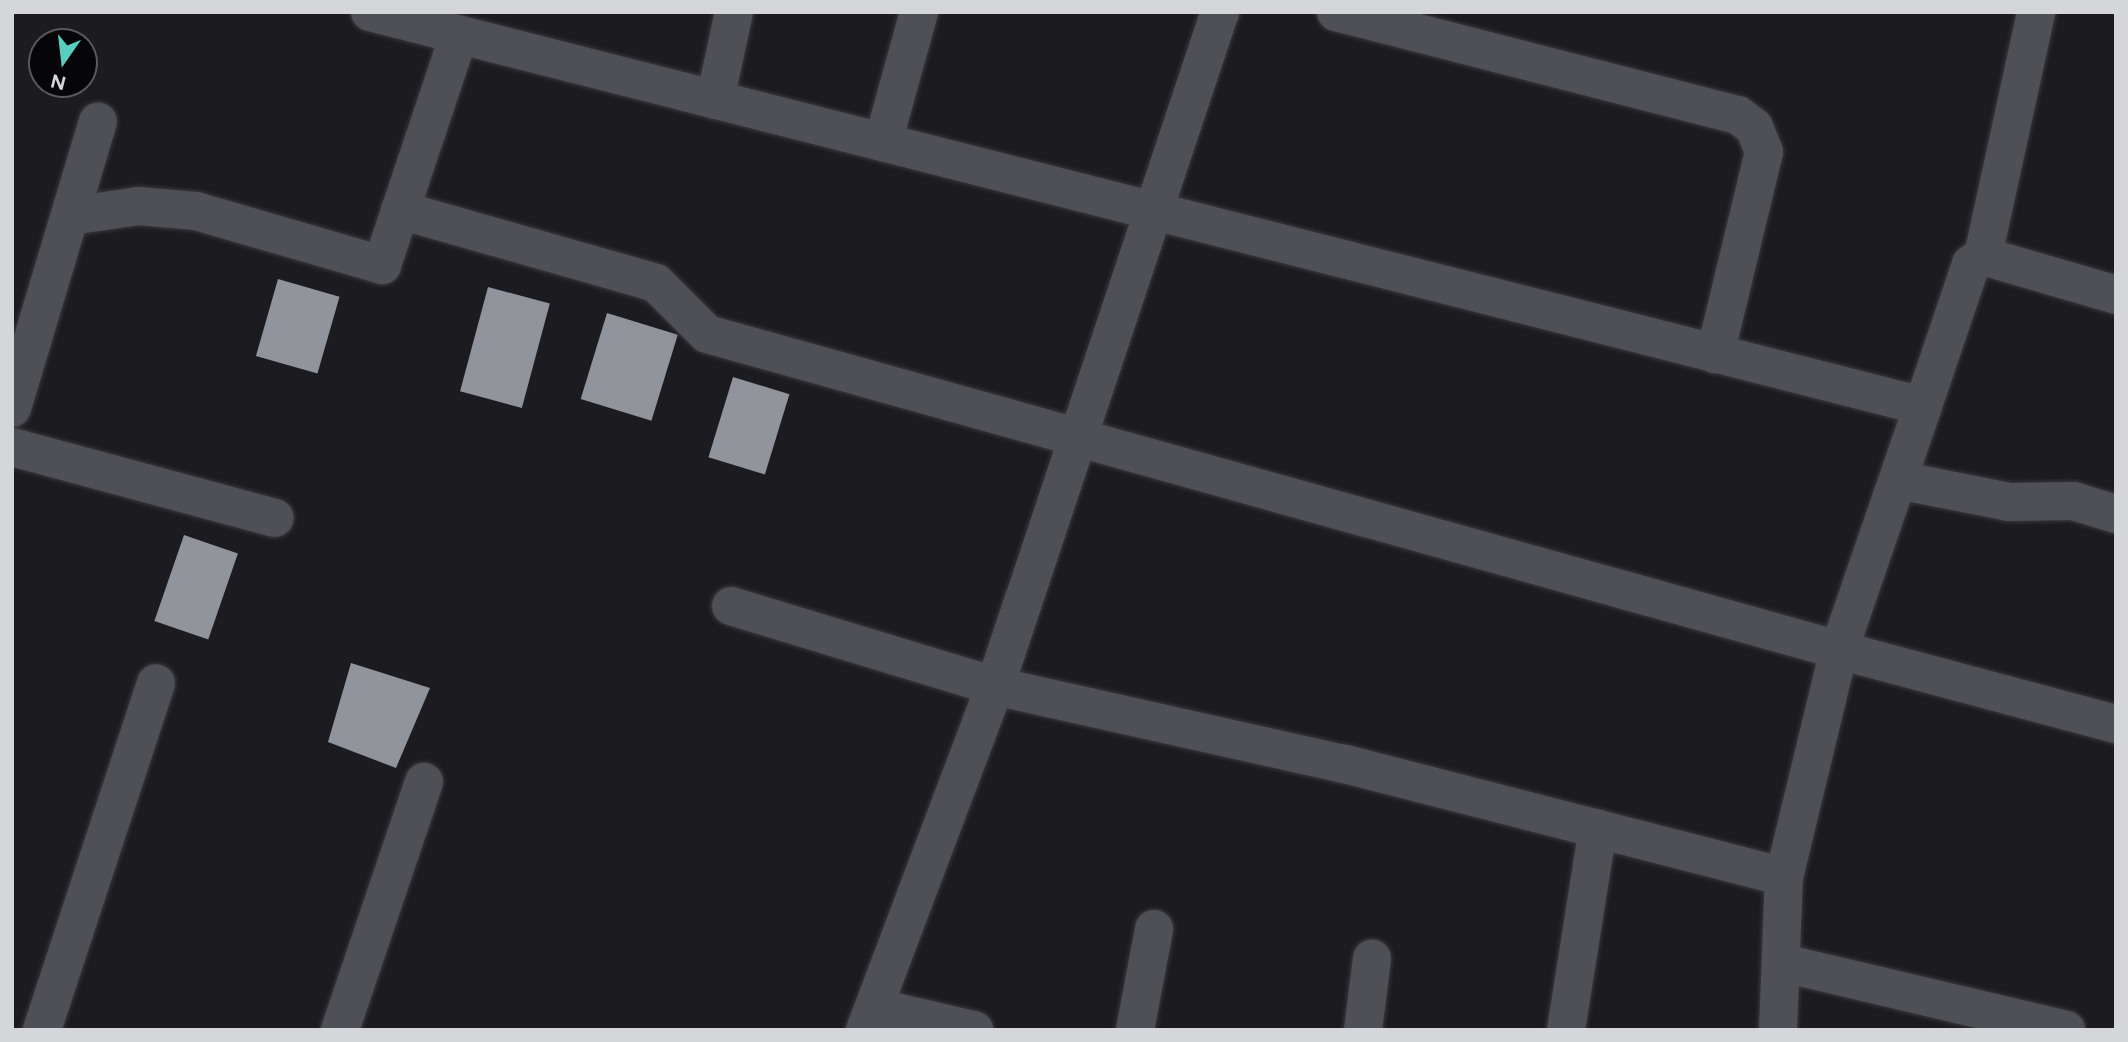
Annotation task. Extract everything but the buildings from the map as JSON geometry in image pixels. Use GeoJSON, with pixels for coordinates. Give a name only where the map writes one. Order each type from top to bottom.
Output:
{"type":"FeatureCollection","features":[{"type":"Feature","properties":{"kind":"street"},"geometry":{"type":"LineString","coordinates":[[370,12],[1923,406]]}},
{"type":"Feature","properties":{"kind":"street"},"geometry":{"type":"LineString","coordinates":[[715,100],[734,12]]}},
{"type":"Feature","properties":{"kind":"street"},"geometry":{"type":"LineString","coordinates":[[883,142],[919,12]]}},
{"type":"Feature","properties":{"kind":"street"},"geometry":{"type":"LineString","coordinates":[[974,1030],[869,1018],[995,686],[1220,12]]}},
{"type":"Feature","properties":{"kind":"street"},"geometry":{"type":"LineString","coordinates":[[1336,12],[1738,115],[1754,127],[1763,152],[1715,354]]}},
{"type":"Feature","properties":{"kind":"street"},"geometry":{"type":"LineString","coordinates":[[1983,257],[2036,12]]}},
{"type":"Feature","properties":{"kind":"street"},"geometry":{"type":"LineString","coordinates":[[71,216],[138,206],[196,211],[382,265],[459,35]]}},
{"type":"Feature","properties":{"kind":"street"},"geometry":{"type":"LineString","coordinates":[[12,408],[99,122]]}},
{"type":"Feature","properties":{"kind":"street"},"geometry":{"type":"LineString","coordinates":[[400,210],[656,283],[707,334],[1839,650],[2116,724]]}},
{"type":"Feature","properties":{"kind":"street"},"geometry":{"type":"LineString","coordinates":[[1778,1030],[1783,963],[1784,877],[1839,650],[1971,264],[1983,257],[2116,295]]}},
{"type":"Feature","properties":{"kind":"street"},"geometry":{"type":"LineString","coordinates":[[12,447],[275,518]]}},
{"type":"Feature","properties":{"kind":"street"},"geometry":{"type":"LineString","coordinates":[[1898,480],[2009,502],[2073,502],[2116,514]]}},
{"type":"Feature","properties":{"kind":"street"},"geometry":{"type":"LineString","coordinates":[[731,606],[995,686],[1345,764],[1784,877]]}},
{"type":"Feature","properties":{"kind":"street"},"geometry":{"type":"LineString","coordinates":[[42,1030],[156,683]]}},
{"type":"Feature","properties":{"kind":"street"},"geometry":{"type":"LineString","coordinates":[[340,1030],[424,782]]}},
{"type":"Feature","properties":{"kind":"street"},"geometry":{"type":"LineString","coordinates":[[1566,1030],[1598,829]]}},
{"type":"Feature","properties":{"kind":"street"},"geometry":{"type":"LineString","coordinates":[[1135,1030],[1154,929]]}},
{"type":"Feature","properties":{"kind":"street"},"geometry":{"type":"LineString","coordinates":[[1363,1030],[1372,959]]}},
{"type":"Feature","properties":{"kind":"street"},"geometry":{"type":"LineString","coordinates":[[1783,963],[2049,1027]]}}]}
